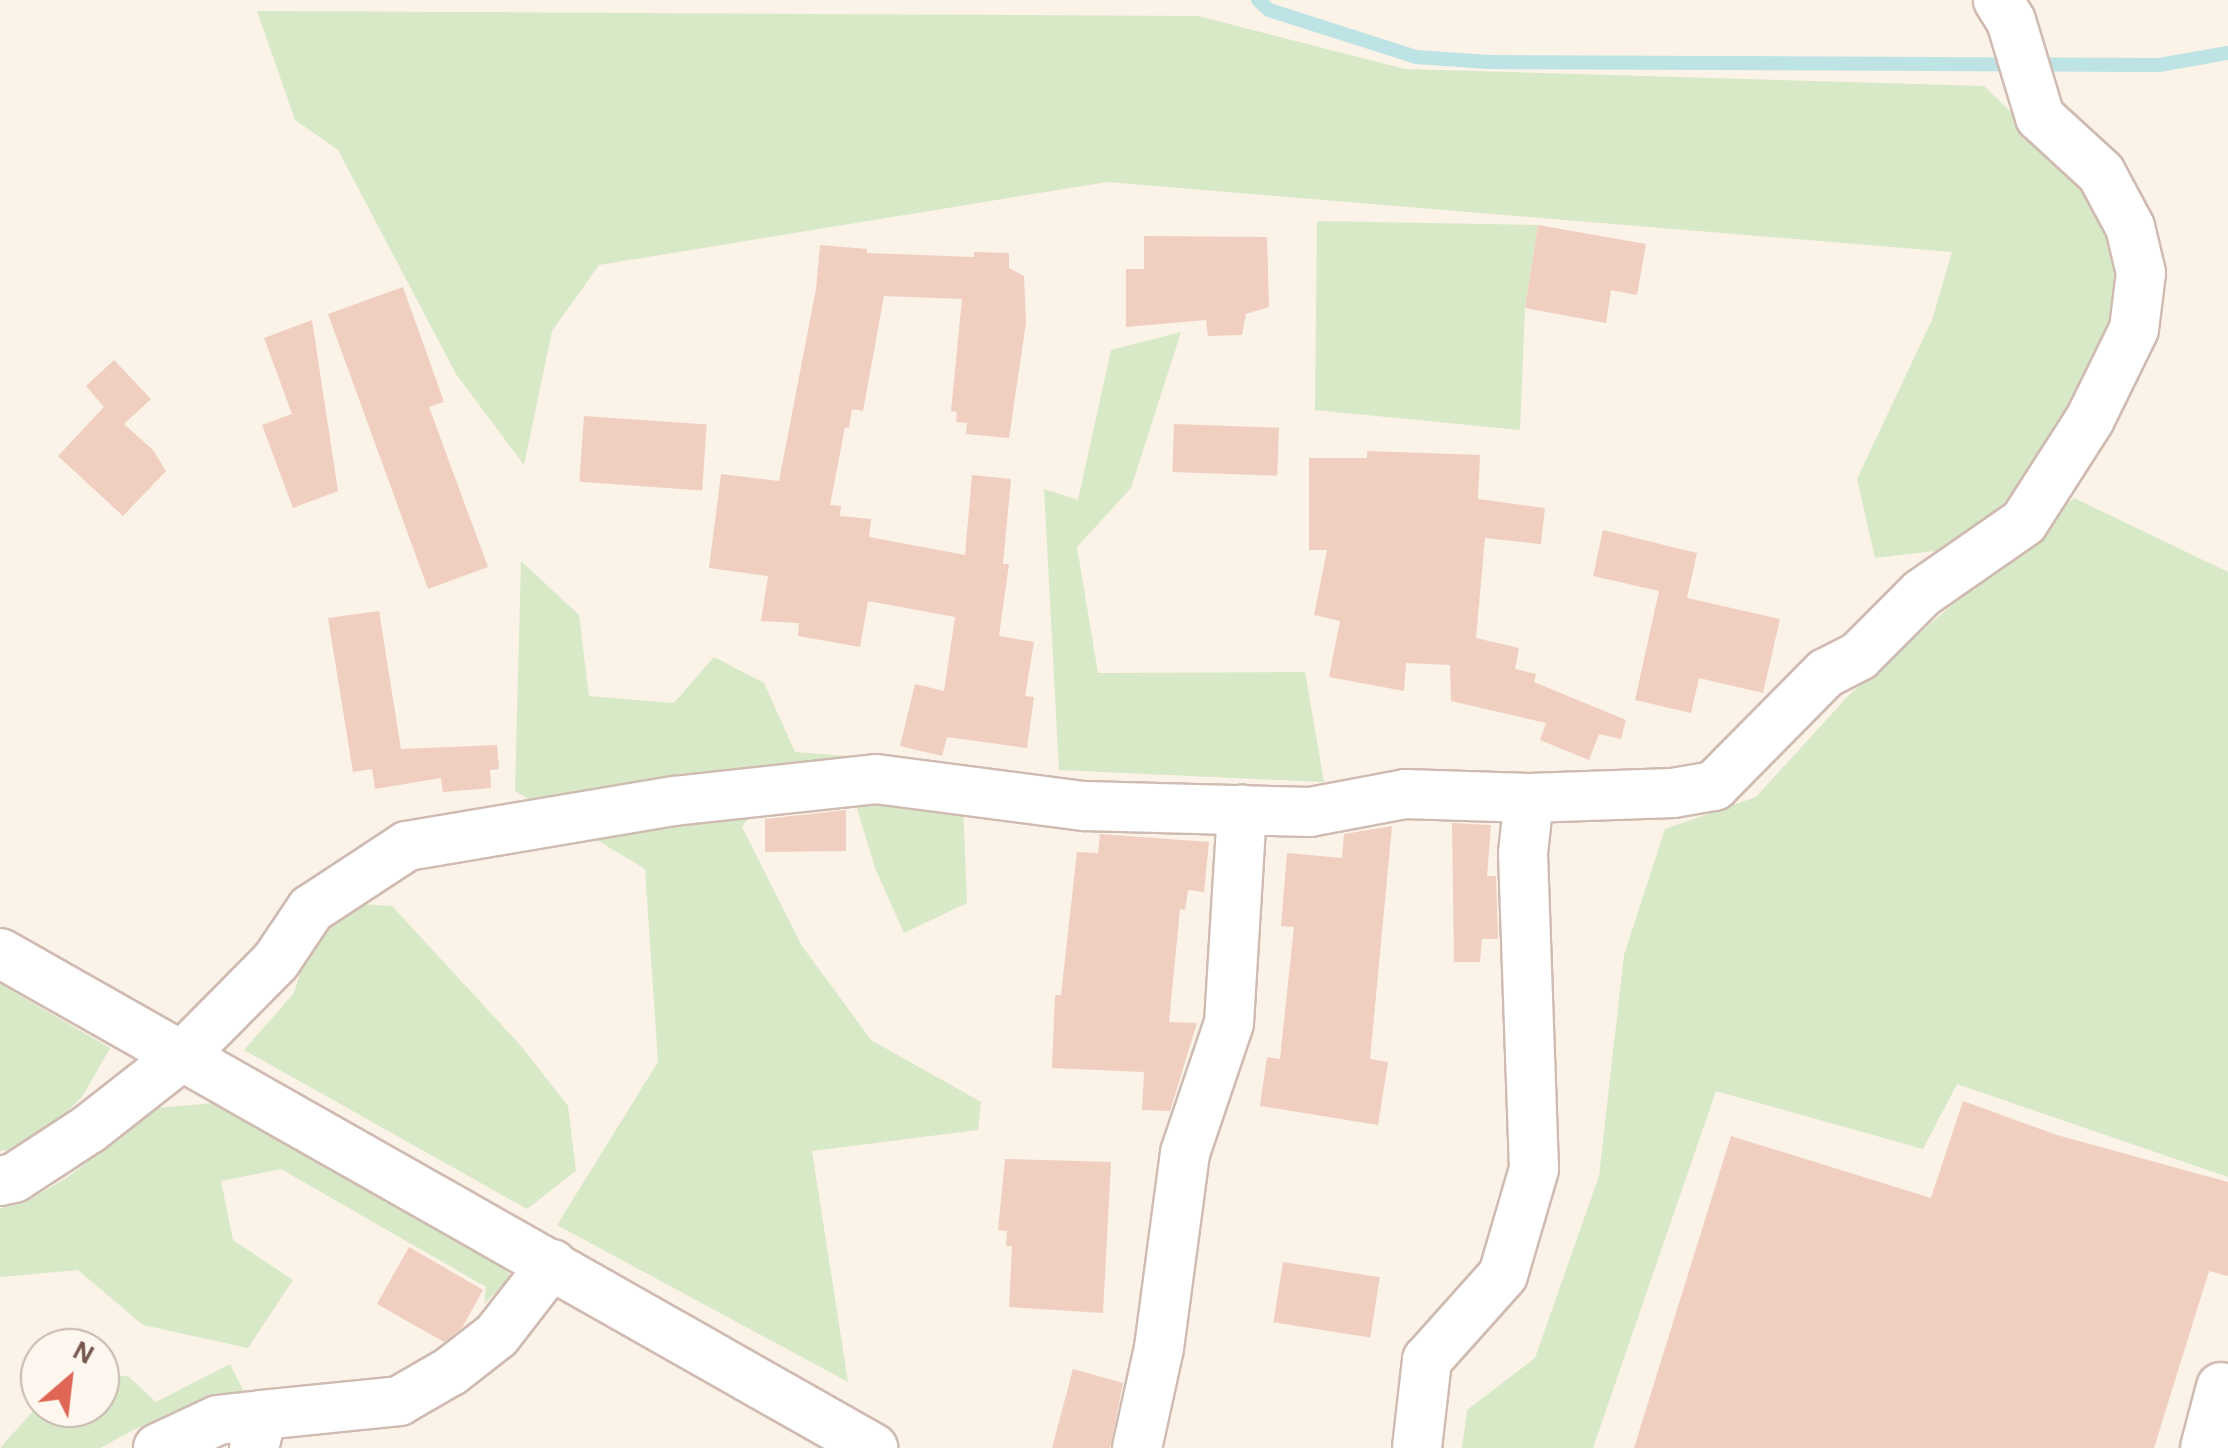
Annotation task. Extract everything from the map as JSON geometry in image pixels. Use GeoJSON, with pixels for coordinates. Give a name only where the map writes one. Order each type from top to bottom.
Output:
{"type":"FeatureCollection","features":[{"type":"Feature","properties":{"kind":"street"},"geometry":{"type":"LineString","coordinates":[[0,1181],[14,1178],[89,1129],[182,1056],[276,961],[312,909],[407,846],[674,801],[876,779],[1085,806],[1310,812],[1405,794],[1529,798],[1673,793],[1714,786],[1826,673],[1859,656],[1922,593],[2024,522],[2090,419],[2134,329],[2141,273],[2130,227],[2101,173],[2040,117],[2011,21],[1998,0]]}},
{"type":"Feature","properties":{"kind":"street"},"geometry":{"type":"LineString","coordinates":[[1417,1448],[1427,1360],[1503,1275],[1534,1169],[1522,853],[1529,798]]}},
{"type":"Feature","properties":{"kind":"street"},"geometry":{"type":"LineString","coordinates":[[1137,1448],[1159,1348],[1185,1153],[1229,1022],[1242,810]]}},
{"type":"Feature","properties":{"kind":"street"},"geometry":{"type":"LineString","coordinates":[[0,954],[874,1448]]}},
{"type":"Feature","properties":{"kind":"street"},"geometry":{"type":"LineString","coordinates":[[158,1448],[218,1420],[258,1432],[399,1401],[451,1371],[497,1335],[552,1264]]}},
{"type":"Feature","properties":{"kind":"street"},"geometry":{"type":"LineString","coordinates":[[2205,1448],[2221,1388]]}},
{"type":"Feature","properties":{"kind":"green space"},"geometry":{"type":"Polygon","coordinates":[[[257,11],[1198,16],[1405,69],[1984,86],[2115,213],[2121,325],[2064,442],[1960,548],[1875,558],[1857,479],[1932,320],[1952,252],[1107,182],[599,265],[552,331],[524,465],[456,374],[338,150],[295,120],[257,11]]]}},
{"type":"Feature","properties":{"kind":"green space"},"geometry":{"type":"Polygon","coordinates":[[[1317,221],[1538,225],[1525,308],[1520,430],[1315,410],[1317,221]]]}},
{"type":"Feature","properties":{"kind":"green space"},"geometry":{"type":"Polygon","coordinates":[[[1181,332],[1131,488],[1077,547],[1098,673],[1305,672],[1324,782],[1059,770],[1044,489],[1078,500],[1111,350],[1181,332]]]}},
{"type":"Feature","properties":{"kind":"green space"},"geometry":{"type":"Polygon","coordinates":[[[2074,498],[2228,572],[2228,1177],[1957,1084],[1923,1149],[1716,1091],[1593,1448],[1462,1448],[1467,1410],[1535,1358],[1599,1176],[1624,955],[1665,829],[1756,797],[1849,695],[2074,498]]]}},
{"type":"Feature","properties":{"kind":"green space"},"geometry":{"type":"Polygon","coordinates":[[[521,561],[579,615],[589,696],[674,703],[714,657],[764,683],[795,752],[924,762],[963,804],[967,903],[904,933],[875,868],[855,802],[770,789],[742,827],[802,946],[871,1040],[981,1102],[978,1130],[812,1151],[848,1382],[557,1225],[658,1062],[645,869],[515,791],[521,561]]]}},
{"type":"Feature","properties":{"kind":"green space"},"geometry":{"type":"Polygon","coordinates":[[[343,903],[392,906],[522,1047],[568,1106],[576,1171],[527,1209],[244,1050],[294,993],[314,928],[343,903]]]}},
{"type":"Feature","properties":{"kind":"green space"},"geometry":{"type":"Polygon","coordinates":[[[0,984],[110,1048],[82,1097],[51,1127],[18,1148],[0,1151],[0,984]]]}},
{"type":"Feature","properties":{"kind":"green space"},"geometry":{"type":"Polygon","coordinates":[[[227,1102],[501,1263],[511,1277],[484,1304],[486,1287],[281,1169],[221,1181],[233,1240],[293,1280],[248,1348],[143,1325],[78,1270],[0,1277],[0,1208],[24,1203],[68,1177],[156,1108],[227,1102]]]}},
{"type":"Feature","properties":{"kind":"green space"},"geometry":{"type":"Polygon","coordinates":[[[230,1364],[250,1404],[218,1420],[139,1427],[100,1448],[0,1448],[20,1426],[120,1428],[120,1376],[128,1376],[156,1402],[230,1364]]]}},
{"type":"Feature","properties":{"kind":"building"},"geometry":{"type":"Polygon","coordinates":[[[1538,225],[1646,244],[1637,295],[1611,290],[1606,323],[1525,308],[1538,225]]]}},
{"type":"Feature","properties":{"kind":"building"},"geometry":{"type":"Polygon","coordinates":[[[1144,236],[1267,237],[1269,307],[1246,314],[1242,335],[1208,336],[1206,320],[1126,327],[1126,269],[1144,269],[1144,236]]]}},
{"type":"Feature","properties":{"kind":"building"},"geometry":{"type":"Polygon","coordinates":[[[820,245],[867,249],[867,253],[974,257],[974,252],[1009,253],[1009,268],[1024,276],[1026,323],[1009,438],[966,434],[967,423],[956,422],[957,412],[951,411],[962,299],[884,296],[863,411],[852,409],[849,428],[845,427],[830,505],[841,506],[840,516],[871,519],[869,537],[965,555],[972,475],[1011,479],[1003,564],[1009,564],[999,636],[1034,642],[1025,696],[1034,697],[1027,748],[947,737],[942,756],[900,746],[915,684],[944,691],[955,617],[868,601],[860,647],[798,636],[799,623],[761,621],[768,576],[709,568],[721,474],[779,481],[816,289],[820,245]]]}},
{"type":"Feature","properties":{"kind":"building"},"geometry":{"type":"Polygon","coordinates":[[[403,287],[444,402],[429,407],[488,567],[428,589],[328,314],[403,287]]]}},
{"type":"Feature","properties":{"kind":"building"},"geometry":{"type":"Polygon","coordinates":[[[312,320],[338,491],[293,508],[262,425],[292,414],[264,338],[312,320]]]}},
{"type":"Feature","properties":{"kind":"building"},"geometry":{"type":"Polygon","coordinates":[[[114,360],[151,399],[124,424],[153,450],[166,471],[123,516],[58,456],[104,407],[86,386],[114,360]]]}},
{"type":"Feature","properties":{"kind":"building"},"geometry":{"type":"Polygon","coordinates":[[[584,416],[707,425],[702,490],[579,482],[584,416]]]}},
{"type":"Feature","properties":{"kind":"building"},"geometry":{"type":"Polygon","coordinates":[[[1174,424],[1279,428],[1277,476],[1172,472],[1174,424]]]}},
{"type":"Feature","properties":{"kind":"building"},"geometry":{"type":"Polygon","coordinates":[[[1367,451],[1480,455],[1478,499],[1545,508],[1541,544],[1485,538],[1476,638],[1519,648],[1515,669],[1536,674],[1534,682],[1626,720],[1621,739],[1599,734],[1589,760],[1540,740],[1546,723],[1451,701],[1450,665],[1406,663],[1404,691],[1329,677],[1340,621],[1314,615],[1327,550],[1309,550],[1309,458],[1367,458],[1367,451]]]}},
{"type":"Feature","properties":{"kind":"building"},"geometry":{"type":"Polygon","coordinates":[[[1603,530],[1697,553],[1687,598],[1780,619],[1763,693],[1699,678],[1691,713],[1635,700],[1659,591],[1593,576],[1603,530]]]}},
{"type":"Feature","properties":{"kind":"building"},"geometry":{"type":"Polygon","coordinates":[[[379,611],[401,749],[497,745],[499,769],[490,770],[491,788],[443,792],[441,778],[375,789],[372,769],[353,772],[328,618],[379,611]]]}},
{"type":"Feature","properties":{"kind":"building"},"geometry":{"type":"Polygon","coordinates":[[[846,810],[846,851],[765,852],[765,819],[846,810]]]}},
{"type":"Feature","properties":{"kind":"building"},"geometry":{"type":"Polygon","coordinates":[[[1452,823],[1491,825],[1487,876],[1496,876],[1498,939],[1482,939],[1480,962],[1454,962],[1452,823]]]}},
{"type":"Feature","properties":{"kind":"building"},"geometry":{"type":"Polygon","coordinates":[[[1392,826],[1370,1059],[1388,1062],[1378,1125],[1260,1106],[1267,1057],[1280,1059],[1294,927],[1281,926],[1287,853],[1342,858],[1344,834],[1392,826]]]}},
{"type":"Feature","properties":{"kind":"building"},"geometry":{"type":"Polygon","coordinates":[[[1100,834],[1209,842],[1204,892],[1188,890],[1185,910],[1180,909],[1169,1022],[1197,1023],[1170,1111],[1142,1110],[1144,1072],[1052,1068],[1055,995],[1061,995],[1077,852],[1098,853],[1100,834]]]}},
{"type":"Feature","properties":{"kind":"building"},"geometry":{"type":"Polygon","coordinates":[[[1963,1101],[2057,1135],[2228,1182],[2228,1276],[2209,1271],[2154,1448],[1634,1448],[1731,1136],[1931,1198],[1963,1101]]]}},
{"type":"Feature","properties":{"kind":"building"},"geometry":{"type":"Polygon","coordinates":[[[1005,1159],[1111,1162],[1103,1313],[1009,1307],[1012,1246],[1006,1246],[1007,1231],[998,1230],[1005,1159]]]}},
{"type":"Feature","properties":{"kind":"building"},"geometry":{"type":"Polygon","coordinates":[[[409,1247],[483,1290],[462,1328],[444,1342],[377,1304],[409,1247]]]}},
{"type":"Feature","properties":{"kind":"building"},"geometry":{"type":"Polygon","coordinates":[[[1283,1262],[1380,1277],[1370,1338],[1273,1322],[1283,1262]]]}},
{"type":"Feature","properties":{"kind":"building"},"geometry":{"type":"Polygon","coordinates":[[[1073,1369],[1123,1383],[1110,1448],[1052,1448],[1073,1369]]]}},
{"type":"Feature","properties":{"kind":"waterway"},"geometry":{"type":"LineString","coordinates":[[1258,0],[1269,10],[1416,57],[1489,62],[2159,65],[2228,53]]}}]}
